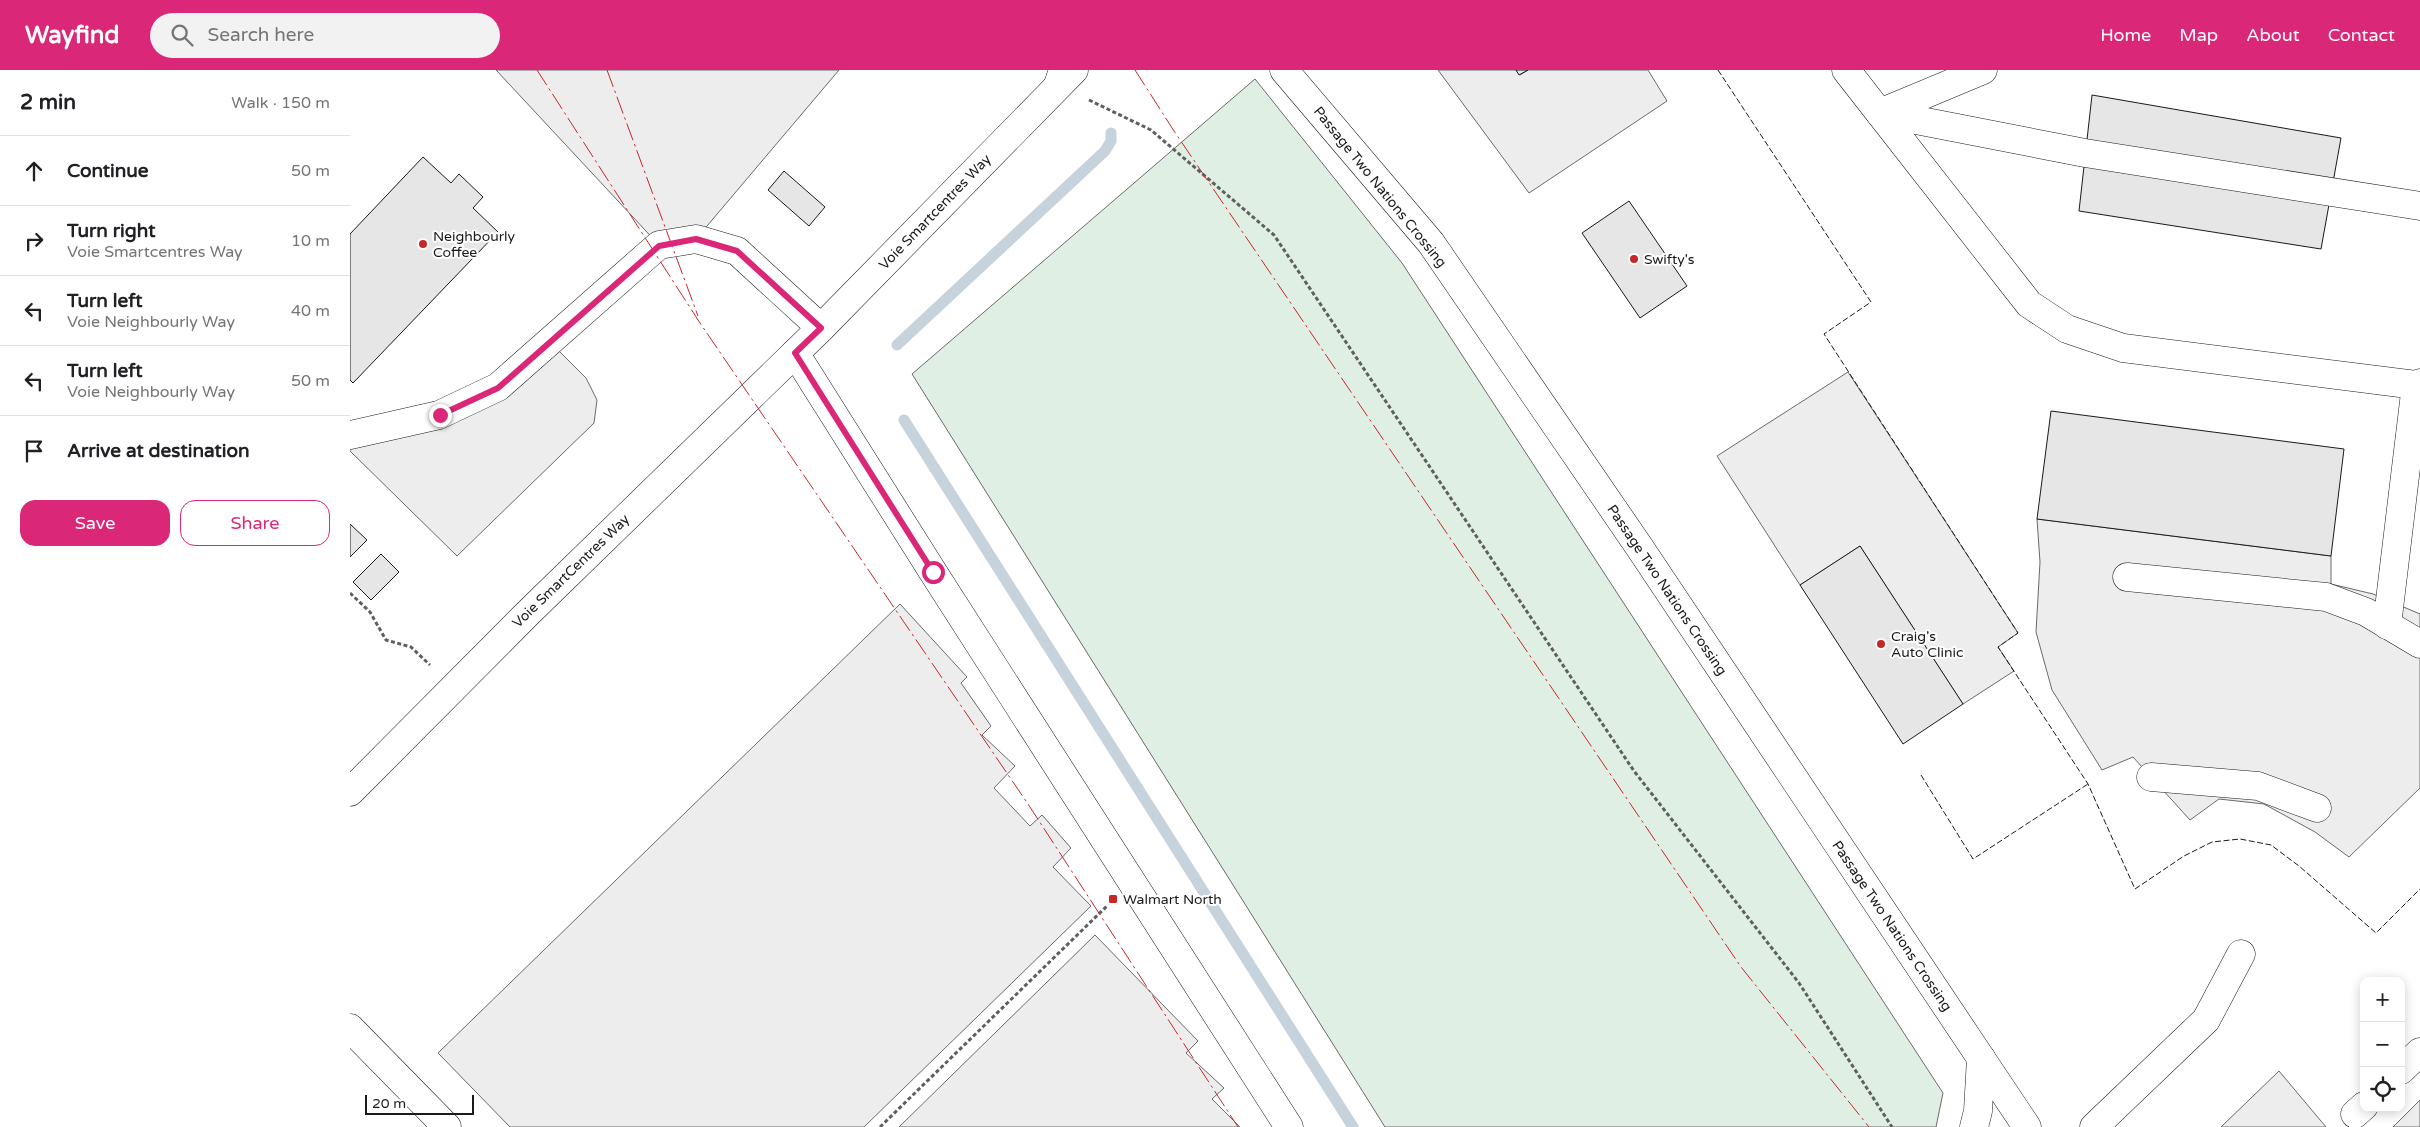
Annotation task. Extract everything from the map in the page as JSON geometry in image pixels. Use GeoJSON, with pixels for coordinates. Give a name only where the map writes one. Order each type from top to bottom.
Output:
{"type":"FeatureCollection","features":[{"type":"Feature","properties":{"kind":"street","name":"Passage Two Nations Crossing"},"geometry":{"type":"LineString","coordinates":[[1284,70],[1431,243],[1640,548],[2027,1127]]}},
{"type":"Feature","properties":{"kind":"street"},"geometry":{"type":"LineString","coordinates":[[1846,70],[2029,304],[2067,330],[2123,348],[2418,384],[2387,625]]}},
{"type":"Feature","properties":{"kind":"street"},"geometry":{"type":"LineString","coordinates":[[1880,113],[1983,70]]}},
{"type":"Feature","properties":{"kind":"street","name":"Voie Smartcentres Way"},"geometry":{"type":"LineString","coordinates":[[795,353],[1065,75]]}},
{"type":"Feature","properties":{"kind":"street"},"geometry":{"type":"LineString","coordinates":[[1880,113],[2085,153],[2420,206]]}},
{"type":"Feature","properties":{"kind":"street"},"geometry":{"type":"LineString","coordinates":[[350,435],[440,415],[498,388],[659,246],[696,239],[737,251],[821,328]]}},
{"type":"Feature","properties":{"kind":"street"},"geometry":{"type":"LineString","coordinates":[[795,353],[1289,1127]]}},
{"type":"Feature","properties":{"kind":"street","name":"Voie SmartCentres Way"},"geometry":{"type":"LineString","coordinates":[[350,792],[527,614],[795,353]]}},
{"type":"Feature","properties":{"kind":"street"},"geometry":{"type":"LineString","coordinates":[[2127,577],[2326,597],[2366,612],[2420,644]]}},
{"type":"Feature","properties":{"kind":"street"},"geometry":{"type":"LineString","coordinates":[[2151,778],[2258,786],[2317,808]]}},
{"type":"Feature","properties":{"kind":"street"},"geometry":{"type":"LineString","coordinates":[[2094,1127],[2206,1020],[2241,954]]}},
{"type":"Feature","properties":{"kind":"street"},"geometry":{"type":"LineString","coordinates":[[350,1028],[447,1127]]}},
{"type":"Feature","properties":{"kind":"street"},"geometry":{"type":"LineString","coordinates":[[2404,1067],[2420,1052]]}},
{"type":"Feature","properties":{"kind":"street"},"geometry":{"type":"LineString","coordinates":[[1974,1127],[1978,1111],[1981,1058]]}},
{"type":"Feature","properties":{"kind":"path"},"geometry":{"type":"LineString","coordinates":[[1065,75],[1151,130],[1274,235],[1634,771],[1799,982],[1892,1127]]}},
{"type":"Feature","properties":{"kind":"path"},"geometry":{"type":"LineString","coordinates":[[350,593],[370,612],[386,640],[411,647],[433,668]]}},
{"type":"Feature","properties":{"kind":"path"},"geometry":{"type":"LineString","coordinates":[[880,1127],[1132,882]]}},
{"type":"Feature","properties":{"kind":"green space"},"geometry":{"type":"Polygon","coordinates":[[[1255,79],[1402,263],[1943,1093],[1936,1127],[1385,1127],[912,374],[1255,79]]]}},
{"type":"Feature","properties":{"kind":"shaded area"},"geometry":{"type":"Polygon","coordinates":[[[496,70],[839,70],[696,239],[659,245],[496,70]]]}},
{"type":"Feature","properties":{"kind":"shaded area"},"geometry":{"type":"Polygon","coordinates":[[[1438,70],[1516,70],[1520,75],[1528,70],[1648,70],[1667,101],[1529,193],[1438,70]]]}},
{"type":"Feature","properties":{"kind":"shaded area"},"geometry":{"type":"Polygon","coordinates":[[[550,342],[586,378],[597,400],[594,423],[457,556],[350,451],[350,435],[440,415],[550,342]]]}},
{"type":"Feature","properties":{"kind":"shaded area"},"geometry":{"type":"Polygon","coordinates":[[[1848,372],[2018,633],[1998,647],[2014,671],[1963,704],[1860,546],[1800,585],[1717,456],[1848,372]]]}},
{"type":"Feature","properties":{"kind":"shaded area"},"geometry":{"type":"Polygon","coordinates":[[[2037,519],[2331,556],[2331,584],[2373,594],[2420,614],[2420,788],[2349,857],[2315,832],[2264,804],[2219,799],[2190,820],[2133,757],[2102,770],[2052,690],[2036,632],[2040,562],[2037,519]]]}},
{"type":"Feature","properties":{"kind":"shaded area"},"geometry":{"type":"Polygon","coordinates":[[[900,604],[967,677],[961,683],[991,726],[982,735],[1015,766],[994,788],[1030,826],[1042,815],[1071,848],[1053,867],[1091,906],[864,1127],[510,1127],[438,1053],[900,604]]]}},
{"type":"Feature","properties":{"kind":"shaded area"},"geometry":{"type":"Polygon","coordinates":[[[1095,935],[1198,1041],[1186,1053],[1224,1088],[1212,1099],[1240,1127],[899,1127],[1095,935]]]}},
{"type":"Feature","properties":{"kind":"shaded area"},"geometry":{"type":"Polygon","coordinates":[[[2279,1071],[2326,1127],[2221,1127],[2279,1071]]]}},
{"type":"Feature","properties":{"kind":"shaded area"},"geometry":{"type":"Polygon","coordinates":[[[2420,1100],[2420,1127],[2393,1127],[2420,1100]]]}},
{"type":"Feature","properties":{"kind":"building"},"geometry":{"type":"Polygon","coordinates":[[[1516,70],[1528,70],[1519,75],[1516,70]]]}},
{"type":"Feature","properties":{"kind":"building"},"geometry":{"type":"Polygon","coordinates":[[[2092,95],[2341,138],[2321,249],[2079,211],[2092,95]]]}},
{"type":"Feature","properties":{"kind":"building"},"geometry":{"type":"Polygon","coordinates":[[[423,157],[451,183],[459,174],[483,197],[473,208],[498,232],[353,383],[350,380],[350,234],[423,157]]]}},
{"type":"Feature","properties":{"kind":"building"},"geometry":{"type":"Polygon","coordinates":[[[784,171],[825,207],[809,226],[768,190],[784,171]]]}},
{"type":"Feature","properties":{"kind":"building","name":"Swifty's"},"geometry":{"type":"Polygon","coordinates":[[[1629,201],[1687,286],[1640,318],[1582,233],[1629,201]]]}},
{"type":"Feature","properties":{"kind":"building"},"geometry":{"type":"Polygon","coordinates":[[[2051,411],[2344,449],[2331,556],[2037,519],[2051,411]]]}},
{"type":"Feature","properties":{"kind":"building"},"geometry":{"type":"Polygon","coordinates":[[[350,524],[367,540],[350,557],[350,524]]]}},
{"type":"Feature","properties":{"kind":"building","name":"Craig's Auto Clinic"},"geometry":{"type":"Polygon","coordinates":[[[1860,546],[1963,704],[1903,744],[1800,585],[1860,546]]]}},
{"type":"Feature","properties":{"kind":"building"},"geometry":{"type":"Polygon","coordinates":[[[381,554],[399,572],[371,600],[353,582],[381,554]]]}},
{"type":"Feature","properties":{"kind":"waterway"},"geometry":{"type":"LineString","coordinates":[[897,345],[1105,151],[1111,141],[1111,133]]}},
{"type":"Feature","properties":{"kind":"waterway"},"geometry":{"type":"LineString","coordinates":[[904,420],[1353,1127]]}},
{"type":"Feature","properties":{"kind":"fence"},"geometry":{"type":"LineString","coordinates":[[1718,70],[1871,302],[1824,334],[2018,633],[1998,647],[2088,784],[2135,889],[2184,856],[2212,842],[2240,839],[2271,845],[2299,866],[2376,933],[2420,889]]}},
{"type":"Feature","properties":{"kind":"fence"},"geometry":{"type":"LineString","coordinates":[[1921,775],[1973,859],[2088,784]]}},
{"type":"Feature","properties":{"kind":"power"},"geometry":{"type":"LineString","coordinates":[[537,70],[700,323],[1028,804],[1238,1127]]}},
{"type":"Feature","properties":{"kind":"power"},"geometry":{"type":"LineString","coordinates":[[607,70],[698,316]]}},
{"type":"Feature","properties":{"kind":"power"},"geometry":{"type":"LineString","coordinates":[[1135,70],[1174,131],[1741,967],[1869,1127]]}},
{"type":"Feature","properties":{"kind":"place","name":"Neighbourly Coffee"},"geometry":{"type":"Point","coordinates":[423,244]}},
{"type":"Feature","properties":{"kind":"place","name":"Swifty's"},"geometry":{"type":"Point","coordinates":[1634,259]}},
{"type":"Feature","properties":{"kind":"place","name":"Craig's Auto Clinic"},"geometry":{"type":"Point","coordinates":[1881,644]}},
{"type":"Feature","properties":{"kind":"place","name":"Walmart North"},"geometry":{"type":"Point","coordinates":[1113,899]}},
{"type":"Feature","properties":{"kind":"route"},"geometry":{"type":"LineString","coordinates":[[440,415],[498,388],[659,246],[696,239],[737,251],[821,328],[795,353],[933,572]]}}]}
